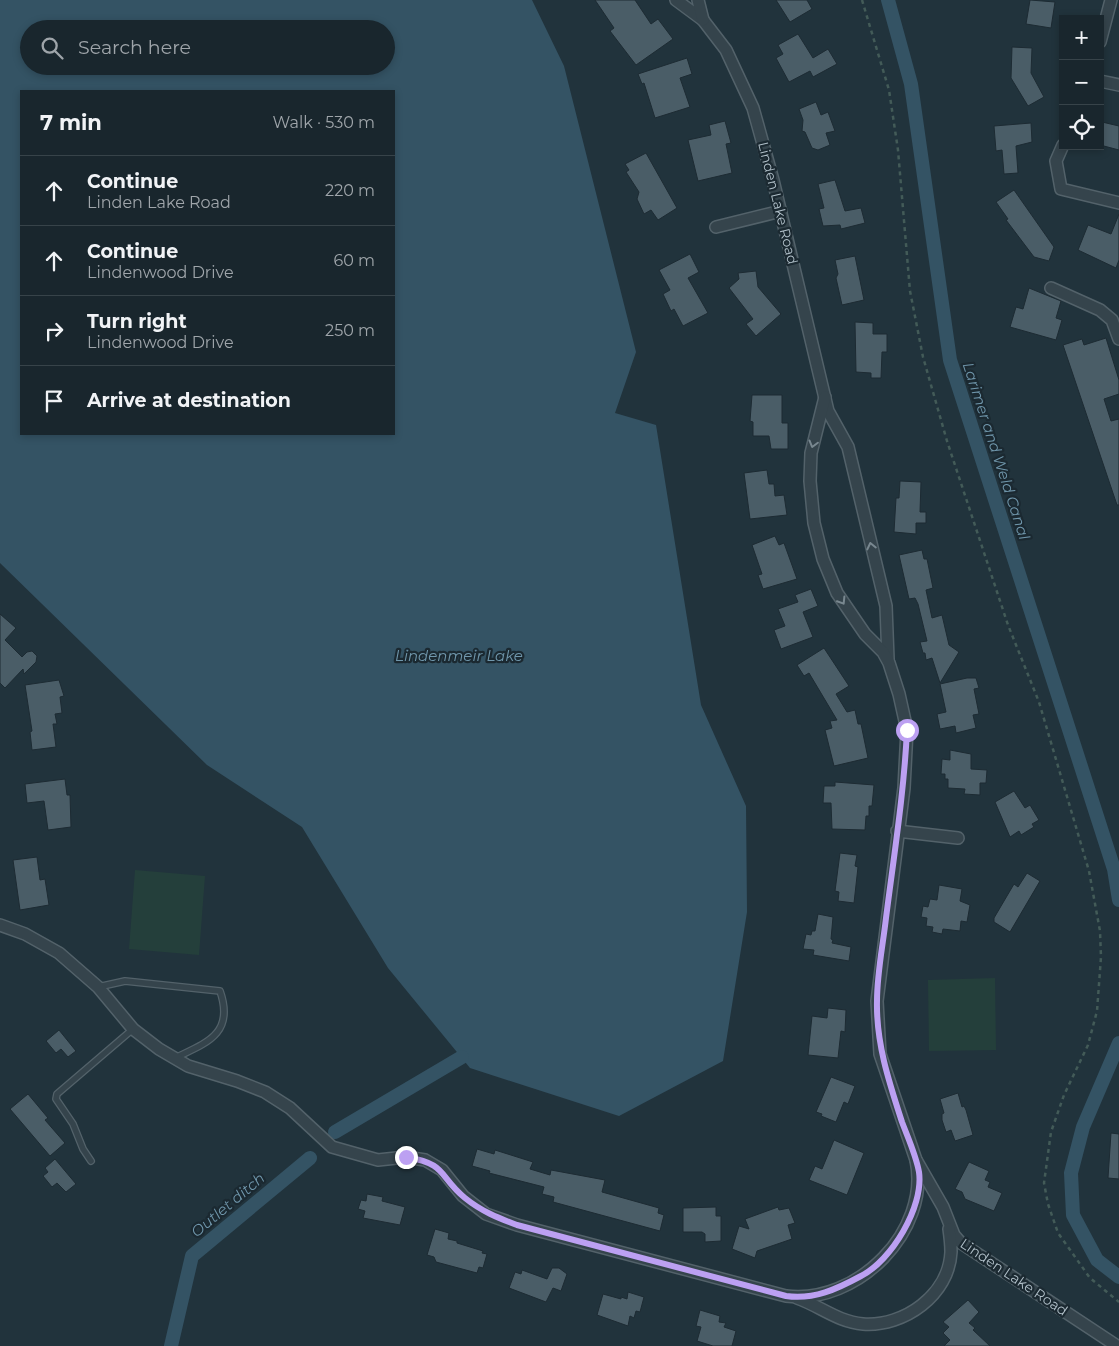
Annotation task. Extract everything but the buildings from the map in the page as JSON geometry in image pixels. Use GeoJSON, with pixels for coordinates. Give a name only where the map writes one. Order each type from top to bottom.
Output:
{"type":"FeatureCollection","features":[{"type":"Feature","properties":{"kind":"street","name":"Linden Lake Road"},"geometry":{"type":"LineString","coordinates":[[676,0],[703,20],[726,50],[753,108],[781,211],[825,397],[831,418],[848,447],[886,606],[889,663]]}},
{"type":"Feature","properties":{"kind":"street","name":"Linden Lake Road"},"geometry":{"type":"LineString","coordinates":[[698,0],[703,20]]}},
{"type":"Feature","properties":{"kind":"street"},"geometry":{"type":"LineString","coordinates":[[1104,27],[1111,0]]}},
{"type":"Feature","properties":{"kind":"street"},"geometry":{"type":"LineString","coordinates":[[1104,82],[1119,85]]}},
{"type":"Feature","properties":{"kind":"street"},"geometry":{"type":"LineString","coordinates":[[1061,150],[1056,161],[1061,189],[1119,204]]}},
{"type":"Feature","properties":{"kind":"street"},"geometry":{"type":"LineString","coordinates":[[716,227],[781,211]]}},
{"type":"Feature","properties":{"kind":"street"},"geometry":{"type":"LineString","coordinates":[[1051,288],[1100,310],[1112,320],[1119,338]]}},
{"type":"Feature","properties":{"kind":"street","name":"Linden Lake Road"},"geometry":{"type":"LineString","coordinates":[[825,397],[811,453],[810,481],[814,523],[823,559],[837,593],[865,634],[883,652],[889,663],[899,694],[907,730],[904,788],[897,831],[877,1001],[880,1054],[916,1160],[943,1208],[954,1235],[961,1243],[1117,1346]]}},
{"type":"Feature","properties":{"kind":"street"},"geometry":{"type":"LineString","coordinates":[[897,831],[958,838]]}},
{"type":"Feature","properties":{"kind":"street"},"geometry":{"type":"LineString","coordinates":[[0,925],[25,934],[59,954],[98,987],[133,1029],[188,1066],[237,1080],[265,1092],[290,1108],[332,1147],[378,1160],[406,1157],[425,1160],[442,1170],[463,1196],[486,1214],[517,1225],[790,1296],[807,1302],[831,1316],[863,1324],[884,1324],[904,1318],[929,1300],[942,1283],[951,1253],[948,1222]]}},
{"type":"Feature","properties":{"kind":"street"},"geometry":{"type":"LineString","coordinates":[[790,1296],[831,1292],[870,1272],[886,1258],[902,1233],[915,1200],[919,1183],[916,1160]]}},
{"type":"Feature","properties":{"kind":"lane"},"geometry":{"type":"LineString","coordinates":[[98,987],[125,981],[220,992],[222,999],[222,1026],[212,1039],[175,1058]]}},
{"type":"Feature","properties":{"kind":"lane"},"geometry":{"type":"LineString","coordinates":[[91,1161],[83,1149],[73,1124],[56,1099],[57,1094],[133,1029]]}},
{"type":"Feature","properties":{"kind":"path"},"geometry":{"type":"LineString","coordinates":[[862,0],[889,90],[898,150],[910,291],[923,357],[947,441],[1008,625],[1038,702],[1089,871],[1100,931],[1102,957],[1097,1011],[1088,1045],[1064,1095],[1050,1132],[1044,1183],[1048,1204],[1058,1233],[1090,1278],[1119,1302]]}},
{"type":"Feature","properties":{"kind":"green space"},"geometry":{"type":"Polygon","coordinates":[[[135,870],[205,876],[199,955],[129,949],[135,870]]]}},
{"type":"Feature","properties":{"kind":"green space"},"geometry":{"type":"Polygon","coordinates":[[[995,978],[996,1050],[929,1051],[928,980],[995,978]]]}},
{"type":"Feature","properties":{"kind":"water","name":"Lindenmeir Lake"},"geometry":{"type":"Polygon","coordinates":[[[0,0],[532,0],[564,66],[636,352],[615,413],[656,425],[701,705],[746,806],[747,912],[723,1061],[619,1116],[470,1068],[388,968],[302,827],[207,765],[0,563],[0,0]]]}},
{"type":"Feature","properties":{"kind":"waterway","name":"Larimer and Weld Canal"},"geometry":{"type":"LineString","coordinates":[[888,0],[911,84],[950,360],[1114,869],[1119,900]]}},
{"type":"Feature","properties":{"kind":"waterway","name":"Larimer and Weld Canal"},"geometry":{"type":"LineString","coordinates":[[1119,1043],[1083,1127],[1071,1173],[1073,1215],[1097,1260],[1119,1277]]}},
{"type":"Feature","properties":{"kind":"waterway","name":"Outlet ditch"},"geometry":{"type":"LineString","coordinates":[[335,1132],[462,1057]]}},
{"type":"Feature","properties":{"kind":"waterway","name":"Outlet ditch"},"geometry":{"type":"LineString","coordinates":[[171,1346],[192,1256],[310,1158]]}},
{"type":"Feature","properties":{"kind":"route"},"geometry":{"type":"LineString","coordinates":[[406,1157],[425,1160],[442,1170],[463,1196],[486,1214],[517,1225],[786,1296],[810,1296],[831,1292],[870,1272],[886,1258],[902,1233],[915,1200],[919,1183],[916,1160],[880,1054],[877,1001],[897,831],[904,788],[907,730]]}}]}
